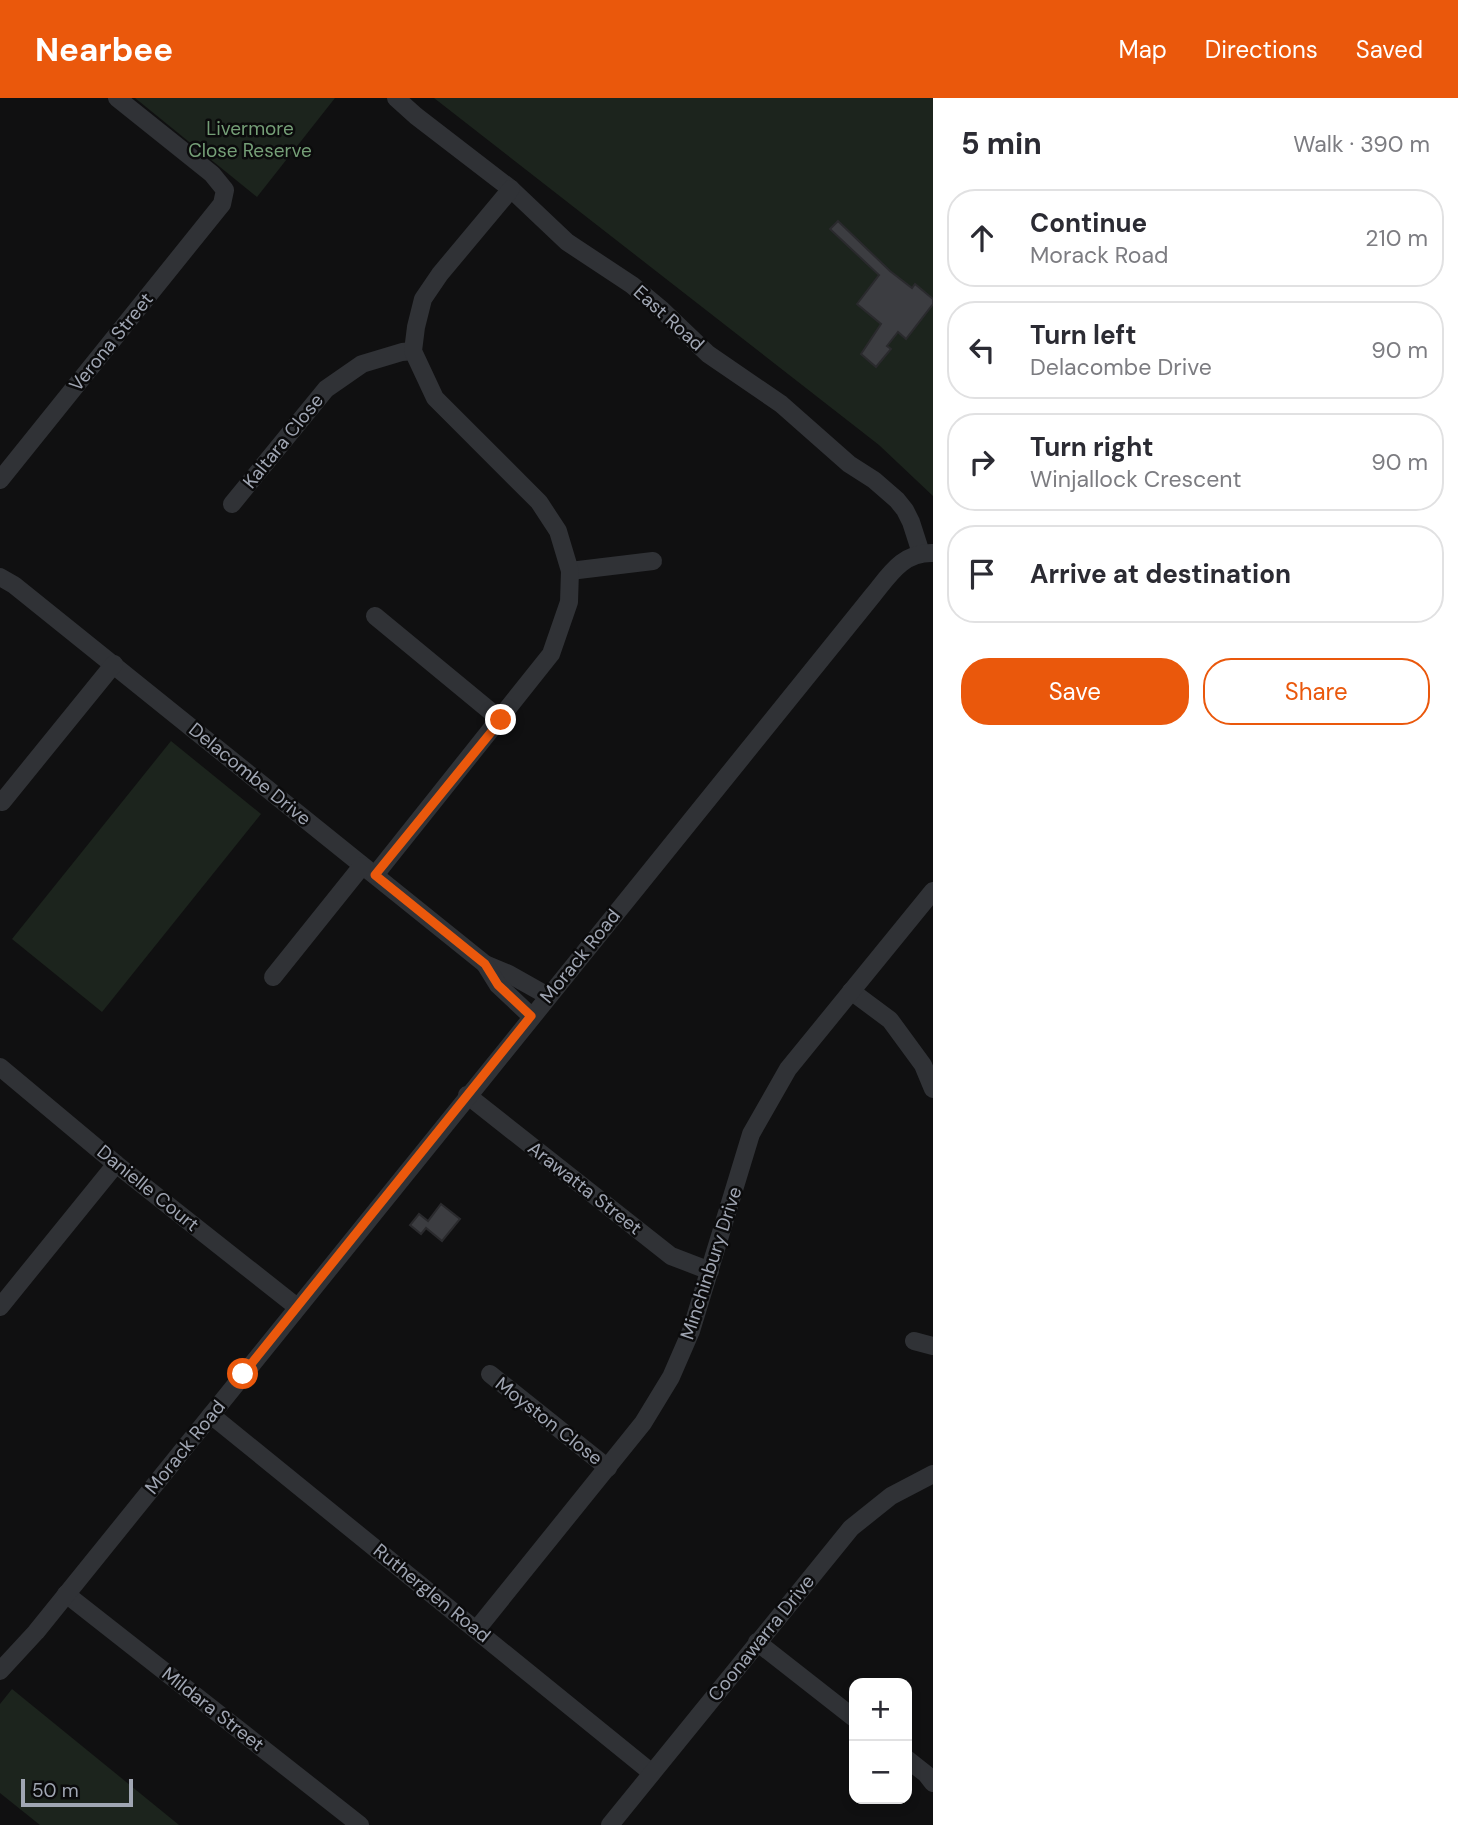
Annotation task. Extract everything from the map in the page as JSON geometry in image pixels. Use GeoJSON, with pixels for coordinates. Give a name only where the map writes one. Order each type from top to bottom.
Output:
{"type":"FeatureCollection","features":[{"type":"Feature","properties":{"kind":"street","name":"Verona Street"},"geometry":{"type":"LineString","coordinates":[[0,480],[222,204],[225,190],[212,174],[117,98]]}},
{"type":"Feature","properties":{"kind":"street","name":"East Road"},"geometry":{"type":"LineString","coordinates":[[396,98],[511,188],[567,242],[632,285],[663,310],[708,354],[781,404],[849,464],[874,480],[897,500],[927,553]]}},
{"type":"Feature","properties":{"kind":"street"},"geometry":{"type":"LineString","coordinates":[[273,976],[501,720],[551,654],[569,602],[570,570],[558,531],[539,502],[435,398],[413,351],[423,299],[440,274],[511,188]]}},
{"type":"Feature","properties":{"kind":"street","name":"Kaltara Close"},"geometry":{"type":"LineString","coordinates":[[232,504],[326,389],[362,365],[413,351]]}},
{"type":"Feature","properties":{"kind":"street","name":"Morack Road"},"geometry":{"type":"LineString","coordinates":[[0,1671],[66,1594],[895,568],[905,559],[927,553]]}},
{"type":"Feature","properties":{"kind":"street"},"geometry":{"type":"LineString","coordinates":[[570,570],[653,561]]}},
{"type":"Feature","properties":{"kind":"street","name":"Delacombe Drive"},"geometry":{"type":"LineString","coordinates":[[0,565],[7,581],[114,664],[485,964],[548,996]]}},
{"type":"Feature","properties":{"kind":"street"},"geometry":{"type":"LineString","coordinates":[[375,616],[501,720]]}},
{"type":"Feature","properties":{"kind":"street"},"geometry":{"type":"LineString","coordinates":[[2,802],[114,664]]}},
{"type":"Feature","properties":{"kind":"street","name":"Minchinbury Drive"},"geometry":{"type":"LineString","coordinates":[[477,1629],[643,1423],[671,1377],[691,1331],[751,1134],[789,1069],[933,891]]}},
{"type":"Feature","properties":{"kind":"street","name":"Delacombe Drive"},"geometry":{"type":"LineString","coordinates":[[485,964],[498,985],[531,1016]]}},
{"type":"Feature","properties":{"kind":"street"},"geometry":{"type":"LineString","coordinates":[[851,991],[890,1020],[923,1065],[933,1088]]}},
{"type":"Feature","properties":{"kind":"street","name":"Danielle Court"},"geometry":{"type":"LineString","coordinates":[[0,1067],[116,1164],[297,1307]]}},
{"type":"Feature","properties":{"kind":"street","name":"Arawatta Street"},"geometry":{"type":"LineString","coordinates":[[467,1095],[671,1256],[710,1271]]}},
{"type":"Feature","properties":{"kind":"street"},"geometry":{"type":"LineString","coordinates":[[0,1307],[116,1164]]}},
{"type":"Feature","properties":{"kind":"street"},"geometry":{"type":"LineString","coordinates":[[914,1341],[933,1346]]}},
{"type":"Feature","properties":{"kind":"street","name":"Moyston Close"},"geometry":{"type":"LineString","coordinates":[[490,1374],[608,1468]]}},
{"type":"Feature","properties":{"kind":"street","name":"Rutherglen Road"},"geometry":{"type":"LineString","coordinates":[[211,1415],[652,1773]]}},
{"type":"Feature","properties":{"kind":"street","name":"Coonawarra Drive"},"geometry":{"type":"LineString","coordinates":[[610,1825],[850,1528],[891,1496],[933,1474]]}},
{"type":"Feature","properties":{"kind":"street","name":"Mildara Street"},"geometry":{"type":"LineString","coordinates":[[66,1594],[360,1825]]}},
{"type":"Feature","properties":{"kind":"street"},"geometry":{"type":"LineString","coordinates":[[757,1642],[849,1714]]}},
{"type":"Feature","properties":{"kind":"street"},"geometry":{"type":"LineString","coordinates":[[912,1762],[931,1775]]}},
{"type":"Feature","properties":{"kind":"green space","name":"Livermore Close Reserve"},"geometry":{"type":"Polygon","coordinates":[[[135,98],[335,98],[257,197],[135,98]]]}},
{"type":"Feature","properties":{"kind":"green space"},"geometry":{"type":"Polygon","coordinates":[[[434,98],[933,98],[933,496],[879,445],[434,98]]]}},
{"type":"Feature","properties":{"kind":"green space"},"geometry":{"type":"Polygon","coordinates":[[[171,741],[261,814],[102,1012],[12,939],[171,741]]]}},
{"type":"Feature","properties":{"kind":"green space"},"geometry":{"type":"Polygon","coordinates":[[[12,1689],[179,1825],[40,1825],[0,1793],[0,1704],[12,1689]]]}},
{"type":"Feature","properties":{"kind":"building"},"geometry":{"type":"Polygon","coordinates":[[[838,221],[890,271],[912,288],[915,284],[933,299],[933,304],[906,339],[898,332],[887,346],[891,349],[876,367],[861,354],[881,324],[857,304],[879,275],[830,229],[838,221]]]}},
{"type":"Feature","properties":{"kind":"building"},"geometry":{"type":"Polygon","coordinates":[[[441,1204],[460,1219],[442,1241],[426,1228],[421,1234],[410,1225],[419,1214],[428,1221],[441,1204]]]}},
{"type":"Feature","properties":{"kind":"route"},"geometry":{"type":"LineString","coordinates":[[243,1374],[531,1016],[498,985],[485,964],[375,875],[501,720]]}}]}
